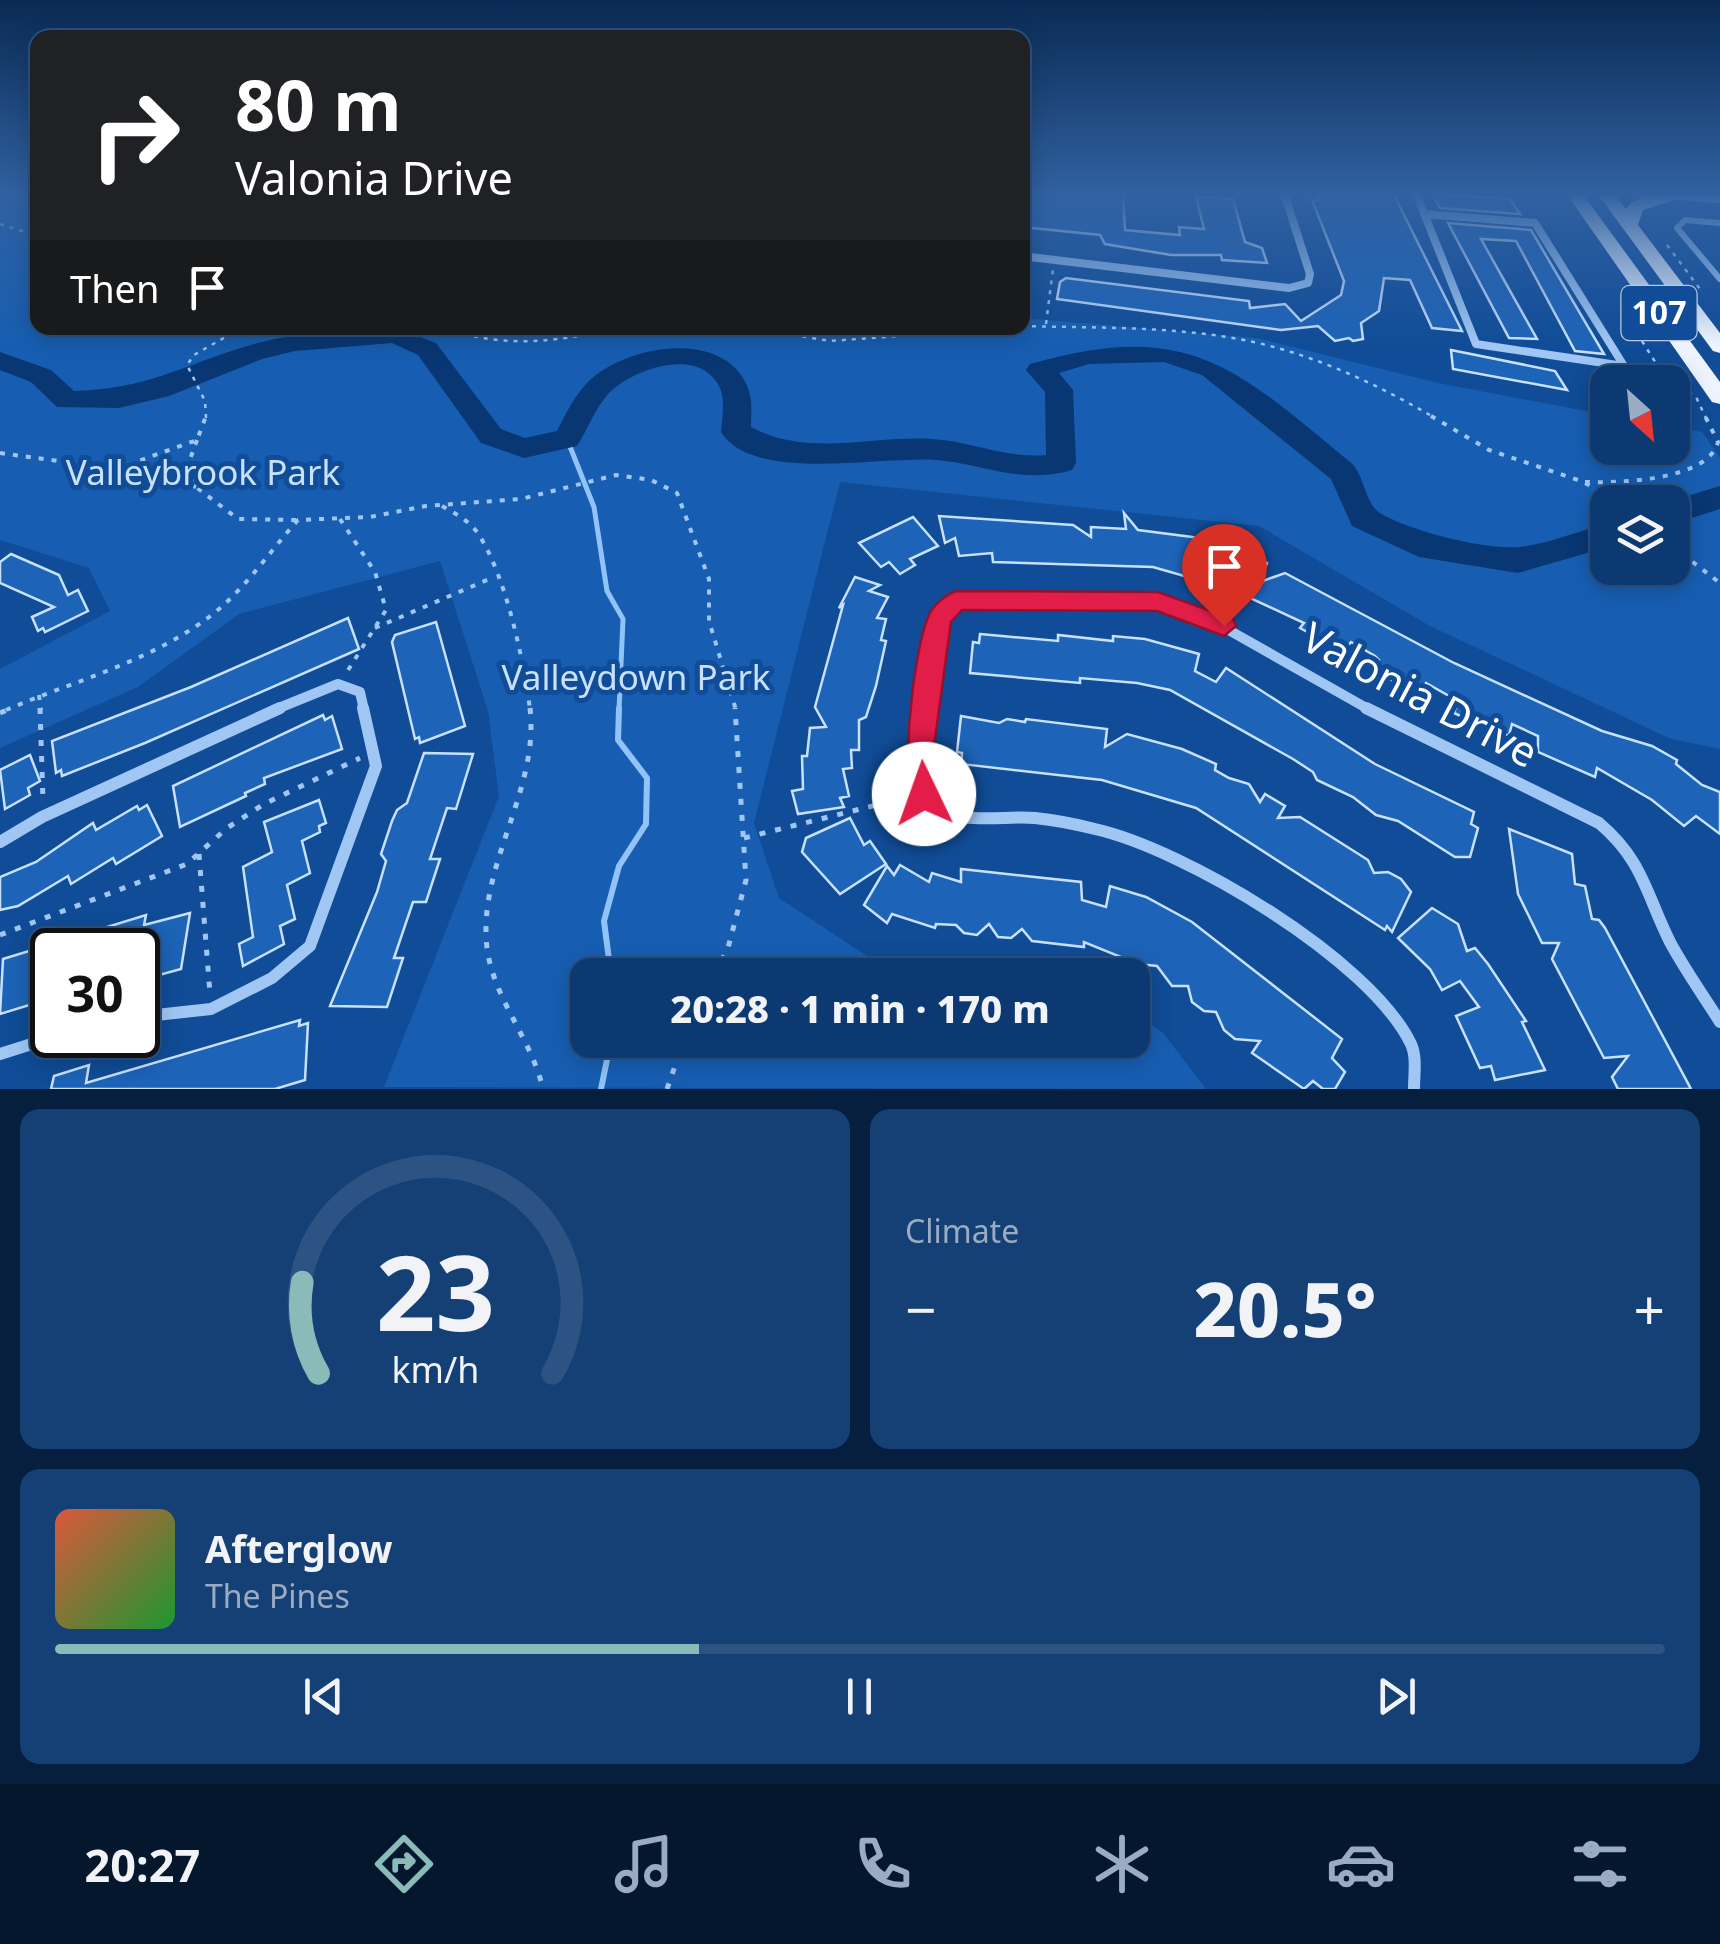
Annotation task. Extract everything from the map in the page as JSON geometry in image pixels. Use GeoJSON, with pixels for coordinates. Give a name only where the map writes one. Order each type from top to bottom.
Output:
{"type":"FeatureCollection","features":[{"type":"Feature","properties":{"kind":"main road","name":"107"},"geometry":{"type":"LineString","coordinates":[[1610,244],[1720,397]]}},
{"type":"Feature","properties":{"kind":"main road","name":"107"},"geometry":{"type":"LineString","coordinates":[[1642,244],[1720,346]]}},
{"type":"Feature","properties":{"kind":"street"},"geometry":{"type":"LineString","coordinates":[[1030,256],[1289,288],[1308,284],[1310,274],[1300,244]]}},
{"type":"Feature","properties":{"kind":"street"},"geometry":{"type":"LineString","coordinates":[[1437,244],[1476,344],[1624,366],[1548,244]]}},
{"type":"Feature","properties":{"kind":"street","name":"Valonia Drive"},"geometry":{"type":"LineString","coordinates":[[924,794],[918,761],[939,618],[956,600],[1158,602],[1202,614],[1419,738],[1599,823],[1620,839],[1645,870],[1666,934],[1720,1022]]}},
{"type":"Feature","properties":{"kind":"street"},"geometry":{"type":"LineString","coordinates":[[0,842],[42,817],[142,775],[229,729],[338,684],[360,692],[376,766],[344,847],[325,914],[310,946],[272,978],[211,1008],[160,1014]]}},
{"type":"Feature","properties":{"kind":"street"},"geometry":{"type":"LineString","coordinates":[[924,794],[932,804],[952,813],[1036,818],[1090,829],[1136,839],[1193,864],[1341,966],[1394,1016],[1413,1046],[1414,1089]]}},
{"type":"Feature","properties":{"kind":"street"},"geometry":{"type":"LineString","coordinates":[[0,1054],[30,1044]]}},
{"type":"Feature","properties":{"kind":"lane"},"geometry":{"type":"LineString","coordinates":[[1690,244],[1720,279]]}},
{"type":"Feature","properties":{"kind":"path"},"geometry":{"type":"LineString","coordinates":[[1666,244],[1709,302]]}},
{"type":"Feature","properties":{"kind":"path"},"geometry":{"type":"LineString","coordinates":[[1046,324],[1054,258]]}},
{"type":"Feature","properties":{"kind":"path"},"geometry":{"type":"LineString","coordinates":[[1584,482],[1652,480],[1716,450],[1718,442],[1696,398],[1661,371],[1633,327],[1665,321]]}},
{"type":"Feature","properties":{"kind":"path"},"geometry":{"type":"LineString","coordinates":[[1030,325],[1188,331],[1247,340],[1289,352],[1384,388],[1489,450],[1590,486]]}},
{"type":"Feature","properties":{"kind":"path"},"geometry":{"type":"LineString","coordinates":[[196,487],[188,465],[209,418],[204,393],[186,365],[194,355],[229,335]]}},
{"type":"Feature","properties":{"kind":"path"},"geometry":{"type":"LineString","coordinates":[[465,335],[487,343],[549,344],[587,335]]}},
{"type":"Feature","properties":{"kind":"path"},"geometry":{"type":"LineString","coordinates":[[794,335],[830,341],[912,335]]}},
{"type":"Feature","properties":{"kind":"path"},"geometry":{"type":"LineString","coordinates":[[116,469],[197,440]]}},
{"type":"Feature","properties":{"kind":"path"},"geometry":{"type":"LineString","coordinates":[[0,453],[165,476],[196,487],[238,519],[340,518],[521,499],[616,475],[651,480],[677,493],[709,579],[710,620],[737,713],[746,880],[723,958]]}},
{"type":"Feature","properties":{"kind":"path"},"geometry":{"type":"LineString","coordinates":[[442,506],[480,536],[532,707],[532,741],[490,890],[487,960],[509,1013],[528,1045],[543,1089]]}},
{"type":"Feature","properties":{"kind":"path"},"geometry":{"type":"LineString","coordinates":[[338,684],[386,610],[375,572],[340,518]]}},
{"type":"Feature","properties":{"kind":"path"},"geometry":{"type":"LineString","coordinates":[[0,713],[166,644],[192,629],[214,613],[298,520]]}},
{"type":"Feature","properties":{"kind":"path"},"geometry":{"type":"LineString","coordinates":[[1690,559],[1720,582]]}},
{"type":"Feature","properties":{"kind":"path"},"geometry":{"type":"LineString","coordinates":[[375,628],[494,577]]}},
{"type":"Feature","properties":{"kind":"path"},"geometry":{"type":"LineString","coordinates":[[38,695],[45,754],[42,817]]}},
{"type":"Feature","properties":{"kind":"path"},"geometry":{"type":"LineString","coordinates":[[0,935],[140,886],[199,854],[226,828],[264,804],[374,752]]}},
{"type":"Feature","properties":{"kind":"path"},"geometry":{"type":"LineString","coordinates":[[744,838],[924,794]]}},
{"type":"Feature","properties":{"kind":"path"},"geometry":{"type":"LineString","coordinates":[[199,854],[211,1008]]}},
{"type":"Feature","properties":{"kind":"path"},"geometry":{"type":"LineString","coordinates":[[667,1089],[678,1058]]}},
{"type":"Feature","properties":{"kind":"green space","name":"Valleybrook Park"},"geometry":{"type":"Polygon","coordinates":[[[0,244],[30,244],[30,335],[1030,335],[1030,319],[1257,338],[1438,383],[1590,412],[1590,465],[1690,465],[1690,430],[1702,432],[1720,458],[1720,749],[1671,739],[1430,626],[1259,526],[840,482],[754,823],[779,898],[867,956],[887,958],[570,958],[570,1058],[1150,1058],[1150,1023],[1164,1034],[1206,1089],[384,1087],[499,796],[488,711],[440,561],[239,614],[138,687],[0,748],[0,669],[110,611],[89,568],[0,540],[0,244]]]}},
{"type":"Feature","properties":{"kind":"building"},"geometry":{"type":"Polygon","coordinates":[[[1105,244],[1250,244],[1262,248],[1267,263],[1222,260],[1221,255],[1171,255],[1105,244]]]}},
{"type":"Feature","properties":{"kind":"building"},"geometry":{"type":"Polygon","coordinates":[[[1329,244],[1418,244],[1462,331],[1432,328],[1410,280],[1384,278],[1379,311],[1361,323],[1363,339],[1353,341],[1335,341],[1318,326],[1281,330],[1057,299],[1060,282],[1066,278],[1249,301],[1250,308],[1285,304],[1301,321],[1341,295],[1344,281],[1329,244]]]}},
{"type":"Feature","properties":{"kind":"building"},"geometry":{"type":"Polygon","coordinates":[[[1459,244],[1484,244],[1537,339],[1509,338],[1459,244]]]}},
{"type":"Feature","properties":{"kind":"building"},"geometry":{"type":"Polygon","coordinates":[[[1518,244],[1539,244],[1604,354],[1575,351],[1518,244]]]}},
{"type":"Feature","properties":{"kind":"building"},"geometry":{"type":"Polygon","coordinates":[[[1451,350],[1555,371],[1567,390],[1453,369],[1451,350]]]}},
{"type":"Feature","properties":{"kind":"building"},"geometry":{"type":"Polygon","coordinates":[[[1124,513],[1138,530],[1200,538],[1258,558],[1267,563],[1260,582],[1285,573],[1454,663],[1602,731],[1652,746],[1677,760],[1676,764],[1702,785],[1720,792],[1720,834],[1696,816],[1684,826],[1652,800],[1597,768],[1595,777],[1538,752],[1538,736],[1512,724],[1509,735],[1502,735],[1454,713],[1458,701],[1426,683],[1420,696],[1373,670],[1379,660],[1351,642],[1343,652],[1300,628],[1304,623],[1233,590],[1153,567],[993,562],[992,553],[959,556],[955,538],[945,543],[939,516],[1073,525],[1091,537],[1091,527],[1126,529],[1124,513]]]}},
{"type":"Feature","properties":{"kind":"building"},"geometry":{"type":"Polygon","coordinates":[[[913,517],[938,546],[910,559],[915,565],[900,574],[889,562],[881,567],[859,543],[913,517]]]}},
{"type":"Feature","properties":{"kind":"building"},"geometry":{"type":"Polygon","coordinates":[[[11,554],[59,575],[68,595],[78,590],[88,611],[45,632],[43,628],[38,631],[32,617],[54,607],[0,583],[0,562],[11,554]]]}},
{"type":"Feature","properties":{"kind":"building"},"geometry":{"type":"Polygon","coordinates":[[[855,577],[880,585],[869,591],[888,597],[877,618],[886,619],[881,640],[886,641],[876,686],[866,717],[859,720],[859,750],[851,750],[852,768],[843,769],[849,796],[840,798],[844,807],[798,814],[792,791],[803,789],[802,756],[807,756],[810,728],[826,727],[815,707],[843,605],[839,608],[855,577]]]}},
{"type":"Feature","properties":{"kind":"building"},"geometry":{"type":"Polygon","coordinates":[[[348,618],[359,649],[145,743],[62,776],[61,770],[56,773],[52,741],[191,687],[348,618]]]}},
{"type":"Feature","properties":{"kind":"building"},"geometry":{"type":"Polygon","coordinates":[[[436,622],[465,726],[420,743],[419,737],[415,739],[392,642],[395,635],[436,622]]]}},
{"type":"Feature","properties":{"kind":"building"},"geometry":{"type":"Polygon","coordinates":[[[980,634],[1058,641],[1058,635],[1113,641],[1113,636],[1145,639],[1199,654],[1195,671],[1216,682],[1226,668],[1375,764],[1474,812],[1471,824],[1478,828],[1470,857],[1455,857],[1398,821],[1376,815],[1353,797],[1317,780],[1313,772],[1293,759],[1170,690],[1080,678],[1080,683],[970,673],[973,642],[979,643],[980,634]]]}},
{"type":"Feature","properties":{"kind":"building"},"geometry":{"type":"Polygon","coordinates":[[[323,715],[325,720],[332,716],[342,749],[264,778],[265,784],[245,793],[246,796],[180,827],[173,786],[323,715]]]}},
{"type":"Feature","properties":{"kind":"building"},"geometry":{"type":"Polygon","coordinates":[[[961,716],[999,723],[1026,719],[1107,729],[1105,747],[1127,734],[1182,749],[1216,764],[1215,770],[1229,778],[1249,784],[1260,802],[1265,794],[1285,806],[1278,818],[1300,817],[1368,860],[1374,873],[1388,872],[1401,879],[1411,892],[1392,932],[1387,926],[1385,930],[1196,808],[1102,780],[961,764],[962,753],[957,752],[961,716]]]}},
{"type":"Feature","properties":{"kind":"building"},"geometry":{"type":"Polygon","coordinates":[[[424,753],[473,754],[456,809],[447,808],[430,859],[440,859],[426,902],[413,902],[394,958],[403,958],[387,1007],[330,1006],[377,892],[386,861],[381,854],[392,821],[397,810],[407,803],[424,753]]]}},
{"type":"Feature","properties":{"kind":"building"},"geometry":{"type":"Polygon","coordinates":[[[30,755],[40,781],[28,788],[30,795],[5,809],[0,770],[30,755]]]}},
{"type":"Feature","properties":{"kind":"building"},"geometry":{"type":"Polygon","coordinates":[[[319,800],[326,823],[319,826],[320,832],[302,841],[310,873],[287,885],[295,919],[280,926],[284,944],[243,966],[239,944],[253,937],[243,867],[272,852],[264,822],[319,800]]]}},
{"type":"Feature","properties":{"kind":"building"},"geometry":{"type":"Polygon","coordinates":[[[147,805],[162,836],[116,864],[113,858],[71,884],[68,876],[18,906],[0,910],[0,877],[36,862],[93,823],[96,830],[137,806],[139,810],[147,805]]]}},
{"type":"Feature","properties":{"kind":"building"},"geometry":{"type":"Polygon","coordinates":[[[850,818],[864,845],[870,841],[886,864],[840,894],[802,852],[806,838],[850,818]]]}},
{"type":"Feature","properties":{"kind":"building"},"geometry":{"type":"Polygon","coordinates":[[[1509,829],[1572,854],[1575,884],[1585,886],[1592,919],[1599,920],[1605,928],[1691,1089],[1618,1089],[1612,1077],[1628,1056],[1604,1058],[1552,959],[1559,943],[1542,943],[1518,894],[1509,829]]]}},
{"type":"Feature","properties":{"kind":"building"},"geometry":{"type":"Polygon","coordinates":[[[900,865],[929,882],[932,873],[961,882],[961,869],[1081,882],[1082,900],[1106,907],[1110,886],[1146,897],[1192,922],[1342,1039],[1332,1058],[1345,1072],[1335,1089],[1323,1089],[1313,1081],[1304,1089],[1252,1053],[1260,1041],[1235,1039],[1224,1030],[1216,1012],[1204,1011],[1192,1002],[1188,986],[1172,986],[1157,966],[1150,965],[1150,958],[1123,958],[1084,942],[1084,947],[1032,941],[1022,929],[1011,938],[998,937],[989,924],[977,935],[964,933],[956,925],[936,924],[935,928],[892,914],[887,923],[864,905],[887,866],[894,875],[900,865]]]}},
{"type":"Feature","properties":{"kind":"building"},"geometry":{"type":"Polygon","coordinates":[[[1432,908],[1458,924],[1467,951],[1475,948],[1488,964],[1526,1021],[1522,1022],[1545,1070],[1495,1080],[1491,1066],[1480,1068],[1456,1016],[1479,1007],[1460,981],[1442,990],[1430,969],[1398,938],[1432,908]]]}},
{"type":"Feature","properties":{"kind":"building"},"geometry":{"type":"Polygon","coordinates":[[[190,913],[181,969],[160,975],[160,928],[104,928],[146,915],[144,925],[190,913]]]}},
{"type":"Feature","properties":{"kind":"building"},"geometry":{"type":"Polygon","coordinates":[[[30,951],[30,1005],[0,1014],[3,959],[30,951]]]}},
{"type":"Feature","properties":{"kind":"building"},"geometry":{"type":"Polygon","coordinates":[[[300,1020],[299,1026],[308,1023],[305,1080],[275,1089],[51,1089],[54,1076],[89,1065],[86,1083],[300,1020]]]}},
{"type":"Feature","properties":{"kind":"waterway"},"geometry":{"type":"LineString","coordinates":[[0,360],[41,376],[67,400],[119,399],[159,390],[253,353],[295,343],[395,335],[427,349],[491,436],[524,448],[567,439],[601,385],[631,366],[650,360],[689,357],[722,371],[735,390],[736,432],[758,444],[806,454],[933,449],[1025,467],[1061,463],[1059,390],[1040,370],[1088,356],[1166,354],[1212,369],[1344,473],[1363,518],[1419,545],[1518,560],[1590,540]]}},
{"type":"Feature","properties":{"kind":"waterway"},"geometry":{"type":"LineString","coordinates":[[567,439],[594,507],[607,591],[623,619],[619,710]]}},
{"type":"Feature","properties":{"kind":"waterway"},"geometry":{"type":"LineString","coordinates":[[1690,507],[1720,497]]}},
{"type":"Feature","properties":{"kind":"waterway"},"geometry":{"type":"LineString","coordinates":[[609,958],[604,921],[619,866],[646,824],[647,778],[618,740],[619,708]]}},
{"type":"Feature","properties":{"kind":"waterway"},"geometry":{"type":"LineString","coordinates":[[601,1089],[607,1058]]}},
{"type":"Feature","properties":{"kind":"route"},"geometry":{"type":"LineString","coordinates":[[924,794],[918,761],[939,618],[956,600],[1158,602],[1202,614],[1224,626]]}},
{"type":"Feature","properties":{"kind":"park label","name":"Valleydown Park"},"geometry":{"type":"Point","coordinates":[636,678]}}]}
